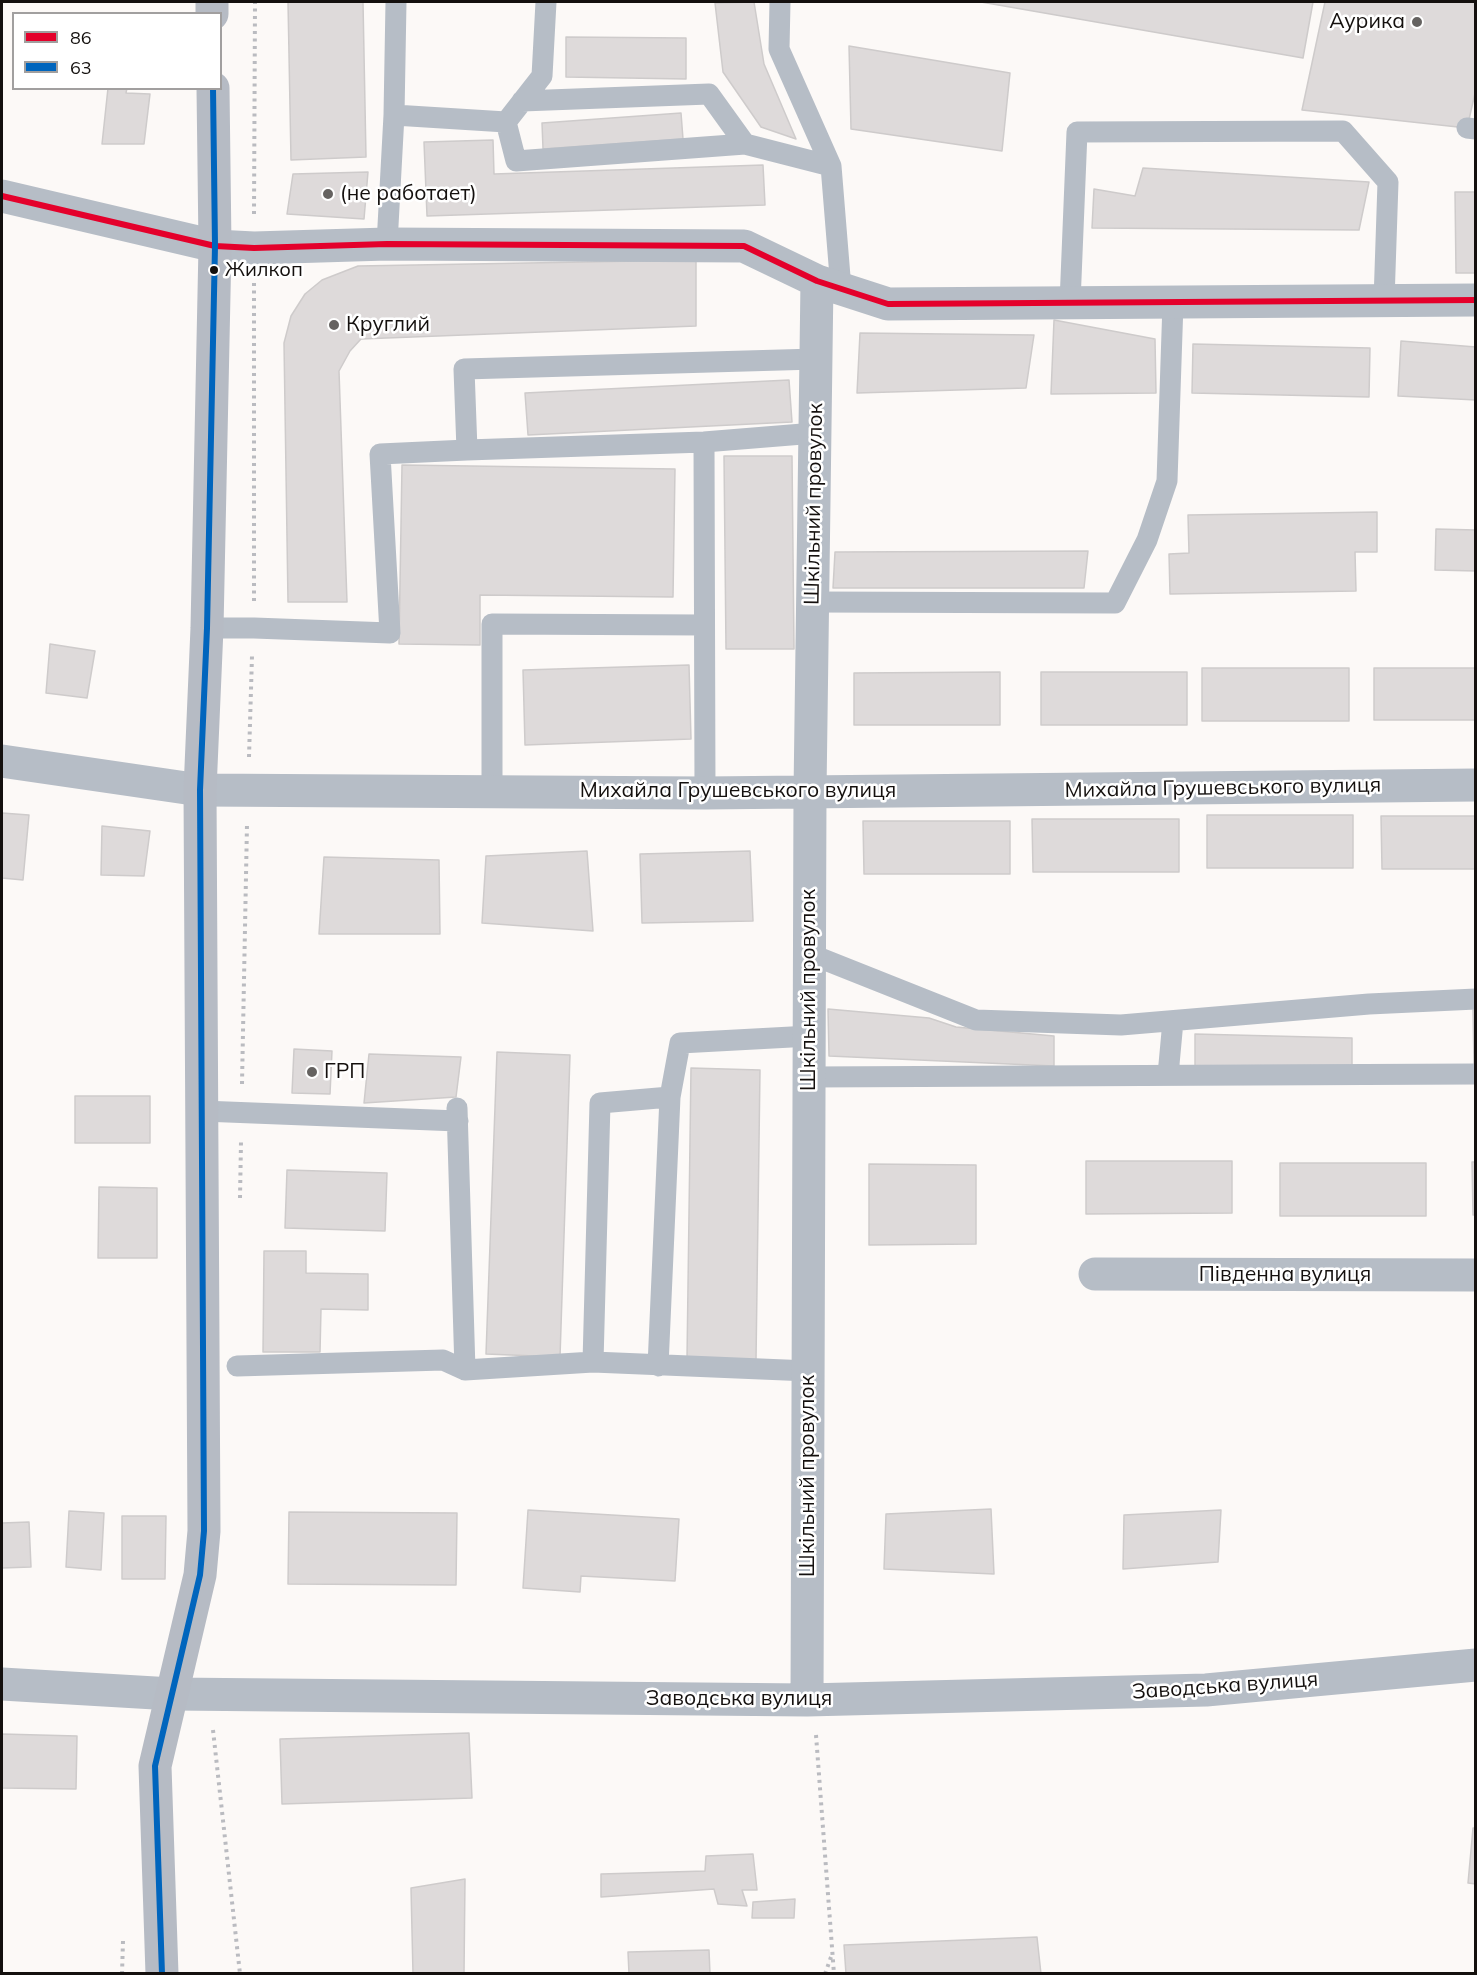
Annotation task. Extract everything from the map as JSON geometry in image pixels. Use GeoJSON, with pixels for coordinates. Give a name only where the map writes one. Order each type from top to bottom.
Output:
{"type":"FeatureCollection","features":[{"type":"Feature","properties":{"kind":"street"},"geometry":{"type":"LineString","coordinates":[[162,1974],[155,1766],[200,1575],[204,1531],[200,790],[207,628],[215,246],[213,90]]}},
{"type":"Feature","properties":{"kind":"street"},"geometry":{"type":"LineString","coordinates":[[2,196],[215,246],[254,248],[387,244],[744,246],[829,285],[888,304],[1476,300]]}},
{"type":"Feature","properties":{"kind":"street","name":"Шкільний провулок"},"geometry":{"type":"LineString","coordinates":[[810,1700],[810,792],[816,359],[829,285]]}},
{"type":"Feature","properties":{"kind":"street","name":"Михайла Грушевського вулиця"},"geometry":{"type":"LineString","coordinates":[[2,761],[200,790],[705,793],[1476,785]]}},
{"type":"Feature","properties":{"kind":"street","name":"Південна вулиця"},"geometry":{"type":"LineString","coordinates":[[1095,1274],[1476,1275]]}},
{"type":"Feature","properties":{"kind":"street","name":"Заводська вулиця"},"geometry":{"type":"LineString","coordinates":[[2,1684],[172,1694],[810,1700],[1206,1690],[1476,1665]]}},
{"type":"Feature","properties":{"kind":"lane"},"geometry":{"type":"LineString","coordinates":[[387,244],[394,115],[396,2]]}},
{"type":"Feature","properties":{"kind":"lane"},"geometry":{"type":"LineString","coordinates":[[506,122],[542,76],[546,2]]}},
{"type":"Feature","properties":{"kind":"lane"},"geometry":{"type":"LineString","coordinates":[[780,2],[779,49],[831,166],[829,285]]}},
{"type":"Feature","properties":{"kind":"lane"},"geometry":{"type":"LineString","coordinates":[[522,101],[709,94],[745,144]]}},
{"type":"Feature","properties":{"kind":"lane"},"geometry":{"type":"LineString","coordinates":[[394,115],[506,122]]}},
{"type":"Feature","properties":{"kind":"lane"},"geometry":{"type":"LineString","coordinates":[[506,122],[516,161],[745,144],[831,166]]}},
{"type":"Feature","properties":{"kind":"lane"},"geometry":{"type":"LineString","coordinates":[[1070,303],[1077,132],[1343,131],[1388,182],[1384,301]]}},
{"type":"Feature","properties":{"kind":"lane"},"geometry":{"type":"LineString","coordinates":[[813,602],[1115,603],[1147,540],[1167,481],[1173,303]]}},
{"type":"Feature","properties":{"kind":"lane"},"geometry":{"type":"LineString","coordinates":[[467,450],[464,369],[816,359]]}},
{"type":"Feature","properties":{"kind":"lane"},"geometry":{"type":"LineString","coordinates":[[207,628],[390,633],[380,454],[704,442],[815,433]]}},
{"type":"Feature","properties":{"kind":"lane"},"geometry":{"type":"LineString","coordinates":[[704,442],[705,793]]}},
{"type":"Feature","properties":{"kind":"lane"},"geometry":{"type":"LineString","coordinates":[[492,790],[492,624],[704,625]]}},
{"type":"Feature","properties":{"kind":"lane"},"geometry":{"type":"LineString","coordinates":[[810,954],[976,1020],[1121,1025],[1369,1004],[1476,999]]}},
{"type":"Feature","properties":{"kind":"lane"},"geometry":{"type":"LineString","coordinates":[[1168,1075],[1173,1021]]}},
{"type":"Feature","properties":{"kind":"lane"},"geometry":{"type":"LineString","coordinates":[[658,1366],[670,1098],[680,1042],[810,1036]]}},
{"type":"Feature","properties":{"kind":"lane"},"geometry":{"type":"LineString","coordinates":[[809,1077],[1476,1074]]}},
{"type":"Feature","properties":{"kind":"lane"},"geometry":{"type":"LineString","coordinates":[[593,1362],[600,1102],[670,1098]]}},
{"type":"Feature","properties":{"kind":"lane"},"geometry":{"type":"LineString","coordinates":[[202,1111],[458,1114],[465,1370]]}},
{"type":"Feature","properties":{"kind":"lane"},"geometry":{"type":"LineString","coordinates":[[237,1366],[443,1360],[465,1370],[593,1362],[809,1371]]}},
{"type":"Feature","properties":{"kind":"path"},"geometry":{"type":"LineString","coordinates":[[240,1205],[247,790],[254,628],[255,2]]}},
{"type":"Feature","properties":{"kind":"path"},"geometry":{"type":"LineString","coordinates":[[208,1694],[240,1974]]}},
{"type":"Feature","properties":{"kind":"path"},"geometry":{"type":"LineString","coordinates":[[810,1700],[834,1974]]}},
{"type":"Feature","properties":{"kind":"path"},"geometry":{"type":"LineString","coordinates":[[825,1974],[832,1954]]}},
{"type":"Feature","properties":{"kind":"building"},"geometry":{"type":"Polygon","coordinates":[[[288,2],[363,2],[366,157],[291,160],[288,2]]]}},
{"type":"Feature","properties":{"kind":"building"},"geometry":{"type":"Polygon","coordinates":[[[754,2],[764,64],[796,139],[761,127],[723,72],[715,3],[754,2]]]}},
{"type":"Feature","properties":{"kind":"building"},"geometry":{"type":"Polygon","coordinates":[[[981,2],[1313,2],[1303,58],[981,2]]]}},
{"type":"Feature","properties":{"kind":"building","name":"Аурика"},"geometry":{"type":"Polygon","coordinates":[[[1325,2],[1476,2],[1476,89],[1467,128],[1302,110],[1325,2]]]}},
{"type":"Feature","properties":{"kind":"building"},"geometry":{"type":"Polygon","coordinates":[[[566,37],[686,38],[686,79],[566,77],[566,37]]]}},
{"type":"Feature","properties":{"kind":"building"},"geometry":{"type":"Polygon","coordinates":[[[849,46],[1010,73],[1002,151],[851,129],[849,46]]]}},
{"type":"Feature","properties":{"kind":"building"},"geometry":{"type":"Polygon","coordinates":[[[108,90],[150,94],[144,144],[102,144],[108,90]]]}},
{"type":"Feature","properties":{"kind":"building"},"geometry":{"type":"Polygon","coordinates":[[[681,113],[683,139],[543,149],[542,123],[681,113]]]}},
{"type":"Feature","properties":{"kind":"building"},"geometry":{"type":"Polygon","coordinates":[[[493,140],[494,174],[763,165],[765,205],[427,216],[424,142],[493,140]]]}},
{"type":"Feature","properties":{"kind":"building"},"geometry":{"type":"Polygon","coordinates":[[[1143,168],[1369,182],[1359,230],[1092,228],[1094,189],[1135,196],[1143,168]]]}},
{"type":"Feature","properties":{"kind":"building","name":"(не работает)"},"geometry":{"type":"Polygon","coordinates":[[[368,172],[364,219],[287,214],[293,174],[368,172]]]}},
{"type":"Feature","properties":{"kind":"building"},"geometry":{"type":"Polygon","coordinates":[[[1455,192],[1476,192],[1476,273],[1456,273],[1455,192]]]}},
{"type":"Feature","properties":{"kind":"building"},"geometry":{"type":"Polygon","coordinates":[[[696,260],[696,326],[361,339],[350,351],[339,371],[347,602],[288,602],[284,343],[291,316],[305,294],[322,280],[358,266],[696,260]]]}},
{"type":"Feature","properties":{"kind":"building"},"geometry":{"type":"Polygon","coordinates":[[[1054,320],[1155,339],[1156,393],[1051,394],[1054,320]]]}},
{"type":"Feature","properties":{"kind":"building"},"geometry":{"type":"Polygon","coordinates":[[[860,333],[1034,335],[1026,388],[857,393],[860,333]]]}},
{"type":"Feature","properties":{"kind":"building"},"geometry":{"type":"Polygon","coordinates":[[[1401,341],[1476,347],[1476,400],[1398,396],[1401,341]]]}},
{"type":"Feature","properties":{"kind":"building"},"geometry":{"type":"Polygon","coordinates":[[[1193,344],[1370,348],[1369,397],[1192,393],[1193,344]]]}},
{"type":"Feature","properties":{"kind":"building"},"geometry":{"type":"Polygon","coordinates":[[[789,380],[792,422],[528,435],[525,393],[789,380]]]}},
{"type":"Feature","properties":{"kind":"building"},"geometry":{"type":"Polygon","coordinates":[[[724,456],[792,456],[794,649],[726,649],[724,456]]]}},
{"type":"Feature","properties":{"kind":"building"},"geometry":{"type":"Polygon","coordinates":[[[402,465],[675,469],[673,597],[480,595],[480,645],[399,644],[402,465]]]}},
{"type":"Feature","properties":{"kind":"building"},"geometry":{"type":"Polygon","coordinates":[[[1377,512],[1377,552],[1355,552],[1356,591],[1170,594],[1169,554],[1189,553],[1188,515],[1377,512]]]}},
{"type":"Feature","properties":{"kind":"building"},"geometry":{"type":"Polygon","coordinates":[[[1436,529],[1476,530],[1476,571],[1435,570],[1436,529]]]}},
{"type":"Feature","properties":{"kind":"building"},"geometry":{"type":"Polygon","coordinates":[[[1088,551],[1084,588],[833,588],[835,552],[1088,551]]]}},
{"type":"Feature","properties":{"kind":"building"},"geometry":{"type":"Polygon","coordinates":[[[50,644],[95,651],[87,698],[46,693],[50,644]]]}},
{"type":"Feature","properties":{"kind":"building"},"geometry":{"type":"Polygon","coordinates":[[[689,665],[691,739],[525,745],[523,670],[689,665]]]}},
{"type":"Feature","properties":{"kind":"building"},"geometry":{"type":"Polygon","coordinates":[[[1202,668],[1349,668],[1349,721],[1202,721],[1202,668]]]}},
{"type":"Feature","properties":{"kind":"building"},"geometry":{"type":"Polygon","coordinates":[[[1374,668],[1476,668],[1476,720],[1374,720],[1374,668]]]}},
{"type":"Feature","properties":{"kind":"building"},"geometry":{"type":"Polygon","coordinates":[[[1000,672],[1000,725],[854,725],[854,673],[1000,672]]]}},
{"type":"Feature","properties":{"kind":"building"},"geometry":{"type":"Polygon","coordinates":[[[1041,672],[1187,672],[1187,725],[1041,725],[1041,672]]]}},
{"type":"Feature","properties":{"kind":"building"},"geometry":{"type":"Polygon","coordinates":[[[2,813],[29,815],[23,880],[2,878],[2,813]]]}},
{"type":"Feature","properties":{"kind":"building"},"geometry":{"type":"Polygon","coordinates":[[[1207,815],[1353,815],[1353,868],[1207,868],[1207,815]]]}},
{"type":"Feature","properties":{"kind":"building"},"geometry":{"type":"Polygon","coordinates":[[[1381,816],[1476,816],[1476,869],[1382,869],[1381,816]]]}},
{"type":"Feature","properties":{"kind":"building"},"geometry":{"type":"Polygon","coordinates":[[[1032,819],[1179,819],[1179,872],[1033,872],[1032,819]]]}},
{"type":"Feature","properties":{"kind":"building"},"geometry":{"type":"Polygon","coordinates":[[[863,821],[1010,821],[1010,874],[864,874],[863,821]]]}},
{"type":"Feature","properties":{"kind":"building"},"geometry":{"type":"Polygon","coordinates":[[[102,826],[150,831],[144,876],[101,875],[102,826]]]}},
{"type":"Feature","properties":{"kind":"building"},"geometry":{"type":"Polygon","coordinates":[[[587,851],[593,931],[482,923],[486,856],[587,851]]]}},
{"type":"Feature","properties":{"kind":"building"},"geometry":{"type":"Polygon","coordinates":[[[750,851],[753,921],[642,923],[640,854],[750,851]]]}},
{"type":"Feature","properties":{"kind":"building"},"geometry":{"type":"Polygon","coordinates":[[[324,857],[439,860],[440,934],[319,934],[324,857]]]}},
{"type":"Feature","properties":{"kind":"building"},"geometry":{"type":"Polygon","coordinates":[[[828,1009],[929,1018],[956,1027],[1054,1036],[1054,1066],[829,1056],[828,1009]]]}},
{"type":"Feature","properties":{"kind":"building"},"geometry":{"type":"Polygon","coordinates":[[[1473,1010],[1476,1010],[1476,1064],[1474,1064],[1473,1010]]]}},
{"type":"Feature","properties":{"kind":"building"},"geometry":{"type":"Polygon","coordinates":[[[1195,1034],[1352,1038],[1352,1065],[1195,1066],[1195,1034]]]}},
{"type":"Feature","properties":{"kind":"building","name":"ГРП"},"geometry":{"type":"Polygon","coordinates":[[[294,1049],[332,1051],[330,1094],[292,1093],[294,1049]]]}},
{"type":"Feature","properties":{"kind":"building"},"geometry":{"type":"Polygon","coordinates":[[[497,1052],[570,1055],[560,1357],[486,1354],[497,1052]]]}},
{"type":"Feature","properties":{"kind":"building"},"geometry":{"type":"Polygon","coordinates":[[[369,1054],[461,1057],[456,1097],[364,1103],[369,1054]]]}},
{"type":"Feature","properties":{"kind":"building"},"geometry":{"type":"Polygon","coordinates":[[[691,1068],[760,1070],[756,1360],[687,1358],[691,1068]]]}},
{"type":"Feature","properties":{"kind":"building"},"geometry":{"type":"Polygon","coordinates":[[[75,1096],[150,1096],[150,1143],[75,1143],[75,1096]]]}},
{"type":"Feature","properties":{"kind":"building"},"geometry":{"type":"Polygon","coordinates":[[[1086,1161],[1232,1161],[1232,1213],[1086,1214],[1086,1161]]]}},
{"type":"Feature","properties":{"kind":"building"},"geometry":{"type":"Polygon","coordinates":[[[1472,1162],[1476,1162],[1476,1215],[1473,1215],[1472,1162]]]}},
{"type":"Feature","properties":{"kind":"building"},"geometry":{"type":"Polygon","coordinates":[[[1280,1163],[1426,1163],[1426,1216],[1280,1216],[1280,1163]]]}},
{"type":"Feature","properties":{"kind":"building"},"geometry":{"type":"Polygon","coordinates":[[[869,1164],[976,1165],[976,1244],[869,1245],[869,1164]]]}},
{"type":"Feature","properties":{"kind":"building"},"geometry":{"type":"Polygon","coordinates":[[[287,1170],[387,1173],[385,1231],[285,1228],[287,1170]]]}},
{"type":"Feature","properties":{"kind":"building"},"geometry":{"type":"Polygon","coordinates":[[[99,1187],[157,1188],[157,1258],[98,1258],[99,1187]]]}},
{"type":"Feature","properties":{"kind":"building"},"geometry":{"type":"Polygon","coordinates":[[[264,1251],[306,1251],[306,1273],[368,1274],[368,1310],[321,1309],[320,1352],[263,1352],[264,1251]]]}},
{"type":"Feature","properties":{"kind":"building"},"geometry":{"type":"Polygon","coordinates":[[[991,1509],[994,1574],[884,1569],[886,1514],[991,1509]]]}},
{"type":"Feature","properties":{"kind":"building"},"geometry":{"type":"Polygon","coordinates":[[[528,1510],[679,1519],[675,1581],[581,1576],[580,1592],[523,1588],[528,1510]]]}},
{"type":"Feature","properties":{"kind":"building"},"geometry":{"type":"Polygon","coordinates":[[[1221,1510],[1218,1562],[1123,1569],[1124,1515],[1221,1510]]]}},
{"type":"Feature","properties":{"kind":"building"},"geometry":{"type":"Polygon","coordinates":[[[69,1511],[104,1513],[101,1570],[66,1567],[69,1511]]]}},
{"type":"Feature","properties":{"kind":"building"},"geometry":{"type":"Polygon","coordinates":[[[289,1512],[457,1513],[456,1585],[288,1584],[289,1512]]]}},
{"type":"Feature","properties":{"kind":"building"},"geometry":{"type":"Polygon","coordinates":[[[122,1516],[166,1516],[165,1579],[122,1579],[122,1516]]]}},
{"type":"Feature","properties":{"kind":"building"},"geometry":{"type":"Polygon","coordinates":[[[29,1522],[31,1567],[2,1568],[2,1523],[29,1522]]]}},
{"type":"Feature","properties":{"kind":"building"},"geometry":{"type":"Polygon","coordinates":[[[469,1733],[472,1798],[282,1804],[280,1739],[469,1733]]]}},
{"type":"Feature","properties":{"kind":"building"},"geometry":{"type":"Polygon","coordinates":[[[2,1734],[77,1736],[76,1789],[2,1788],[2,1734]]]}},
{"type":"Feature","properties":{"kind":"building"},"geometry":{"type":"Polygon","coordinates":[[[1473,1828],[1476,1828],[1476,1884],[1468,1883],[1473,1828]]]}},
{"type":"Feature","properties":{"kind":"building"},"geometry":{"type":"Polygon","coordinates":[[[753,1854],[757,1890],[742,1890],[747,1906],[718,1904],[714,1889],[601,1897],[601,1874],[705,1871],[706,1856],[753,1854]]]}},
{"type":"Feature","properties":{"kind":"building"},"geometry":{"type":"Polygon","coordinates":[[[465,1879],[464,1974],[413,1974],[411,1888],[465,1879]]]}},
{"type":"Feature","properties":{"kind":"building"},"geometry":{"type":"Polygon","coordinates":[[[795,1899],[794,1918],[752,1918],[753,1902],[795,1899]]]}},
{"type":"Feature","properties":{"kind":"building"},"geometry":{"type":"Polygon","coordinates":[[[1037,1937],[1041,1974],[846,1974],[844,1945],[1037,1937]]]}},
{"type":"Feature","properties":{"kind":"building"},"geometry":{"type":"Polygon","coordinates":[[[709,1950],[710,1974],[629,1974],[628,1952],[709,1950]]]}},
{"type":"Feature","properties":{"kind":"transit line","name":"63"},"geometry":{"type":"LineString","coordinates":[[162,1974],[155,1766],[200,1575],[204,1531],[200,790],[207,628],[215,246],[213,90]]}},
{"type":"Feature","properties":{"kind":"transit line","name":"86"},"geometry":{"type":"LineString","coordinates":[[2,196],[215,246],[254,248],[387,244],[744,246],[817,281],[888,304],[1476,300]]}},
{"type":"Feature","properties":{"kind":"place","name":"Аурика"},"geometry":{"type":"Point","coordinates":[1417,22]}},
{"type":"Feature","properties":{"kind":"place","name":"(не работает)"},"geometry":{"type":"Point","coordinates":[328,194]}},
{"type":"Feature","properties":{"kind":"place","name":"Жилкоп"},"geometry":{"type":"Point","coordinates":[214,270]}},
{"type":"Feature","properties":{"kind":"place","name":"Круглий"},"geometry":{"type":"Point","coordinates":[334,325]}},
{"type":"Feature","properties":{"kind":"place","name":"ГРП"},"geometry":{"type":"Point","coordinates":[312,1072]}}]}
